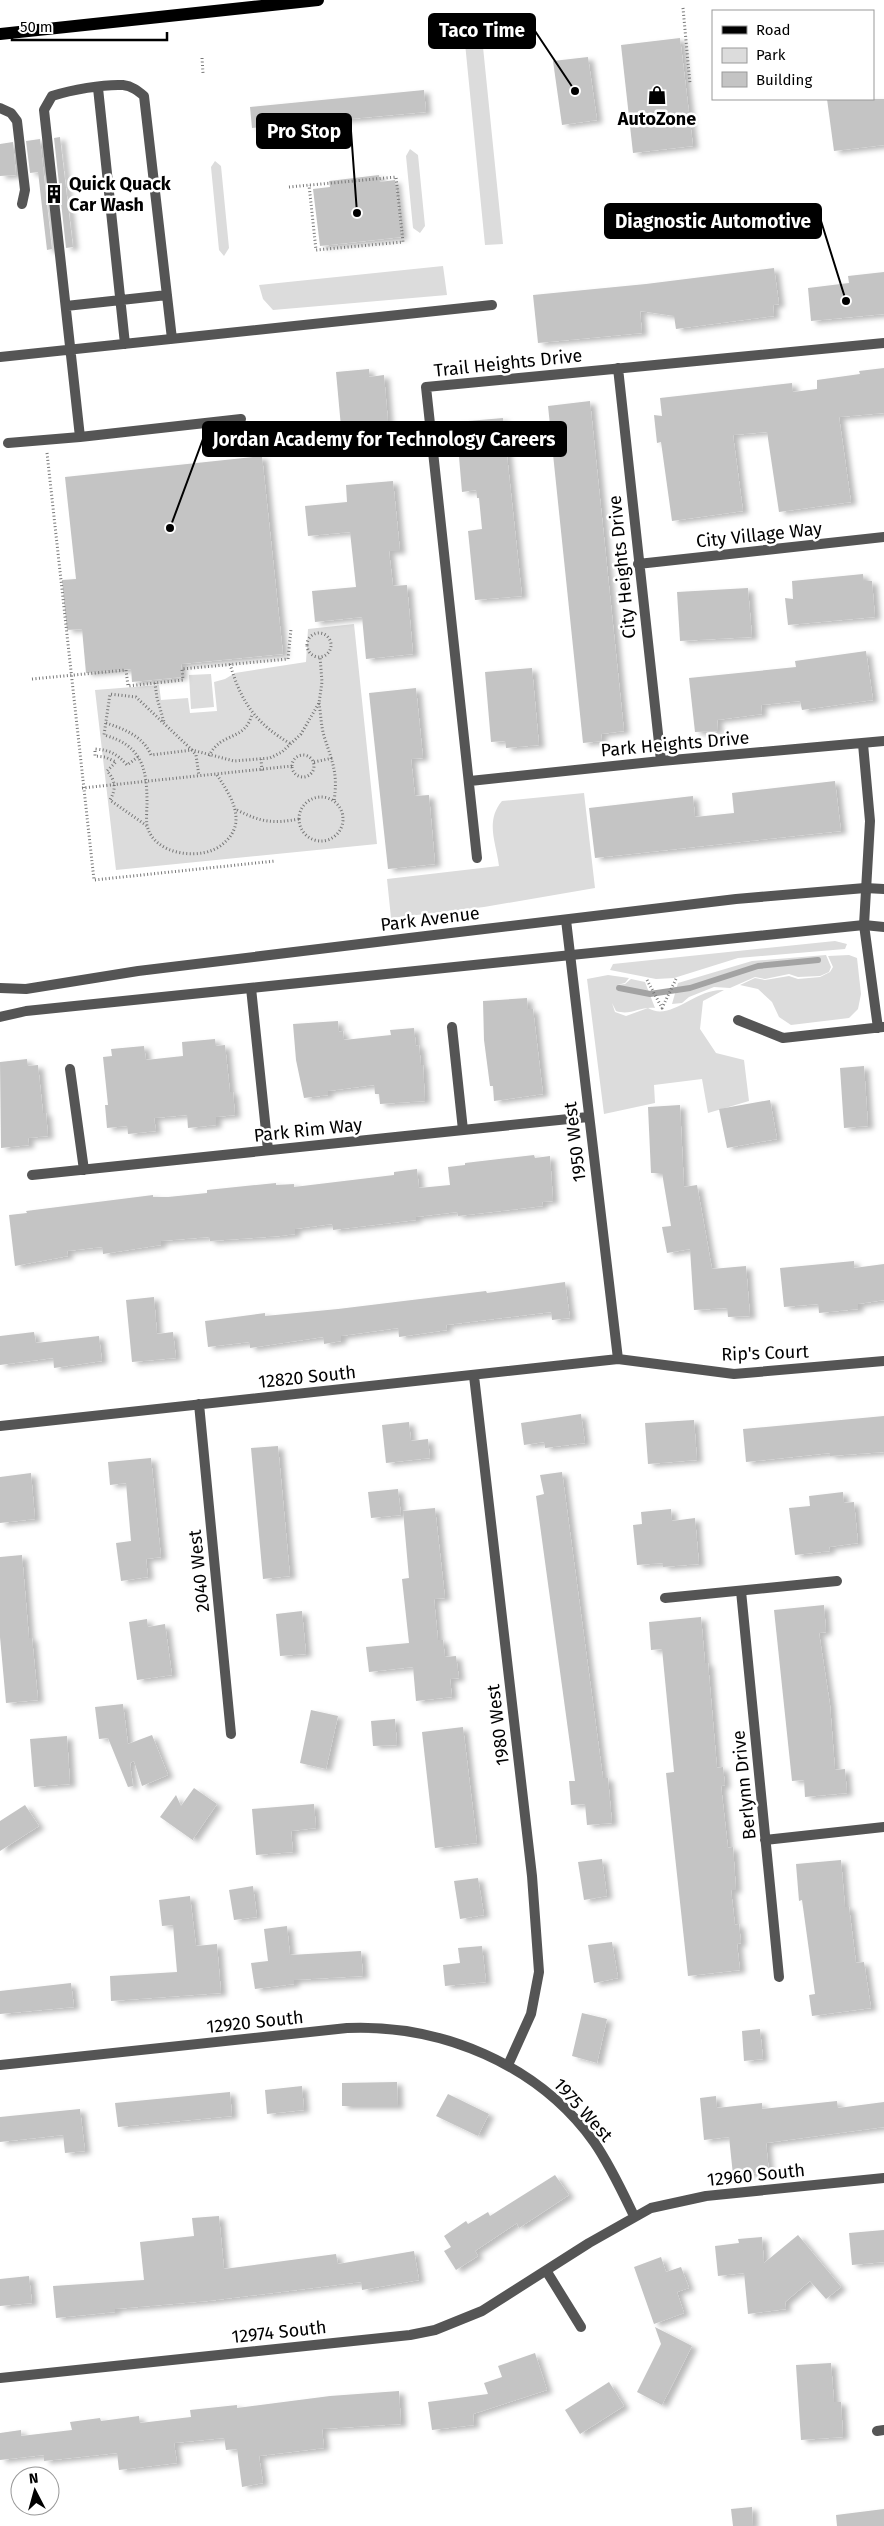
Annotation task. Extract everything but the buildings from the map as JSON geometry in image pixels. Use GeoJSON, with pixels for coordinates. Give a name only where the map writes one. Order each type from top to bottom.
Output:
{"type":"FeatureCollection","features":[{"type":"Feature","properties":{"kind":"main road"},"geometry":{"type":"LineString","coordinates":[[0,34],[318,0]]}},
{"type":"Feature","properties":{"kind":"street"},"geometry":{"type":"LineString","coordinates":[[80,437],[44,110],[52,96],[124,85],[137,89],[144,96],[172,339]]}},
{"type":"Feature","properties":{"kind":"street"},"geometry":{"type":"LineString","coordinates":[[98,88],[125,344]]}},
{"type":"Feature","properties":{"kind":"street"},"geometry":{"type":"LineString","coordinates":[[0,108],[11,113],[17,121],[25,190],[22,204]]}},
{"type":"Feature","properties":{"kind":"street"},"geometry":{"type":"LineString","coordinates":[[66,306],[167,295]]}},
{"type":"Feature","properties":{"kind":"street"},"geometry":{"type":"LineString","coordinates":[[0,357],[492,305]]}},
{"type":"Feature","properties":{"kind":"street","name":"Trail Heights Drive"},"geometry":{"type":"LineString","coordinates":[[478,858],[426,388],[884,343]]}},
{"type":"Feature","properties":{"kind":"street","name":"City Heights Drive"},"geometry":{"type":"LineString","coordinates":[[618,368],[661,761]]}},
{"type":"Feature","properties":{"kind":"street"},"geometry":{"type":"LineString","coordinates":[[8,443],[241,419]]}},
{"type":"Feature","properties":{"kind":"street","name":"City Village Way"},"geometry":{"type":"LineString","coordinates":[[638,564],[884,537]]}},
{"type":"Feature","properties":{"kind":"street","name":"Park Heights Drive"},"geometry":{"type":"LineString","coordinates":[[470,781],[661,761],[884,741]]}},
{"type":"Feature","properties":{"kind":"street"},"geometry":{"type":"LineString","coordinates":[[738,1020],[783,1038],[881,1027],[864,925],[865,888],[869,867],[870,821],[863,744]]}},
{"type":"Feature","properties":{"kind":"street","name":"Park Avenue"},"geometry":{"type":"LineString","coordinates":[[0,988],[26,989],[148,970],[736,900],[865,888],[884,889]]}},
{"type":"Feature","properties":{"kind":"street","name":"1950 West"},"geometry":{"type":"LineString","coordinates":[[566,920],[618,1360]]}},
{"type":"Feature","properties":{"kind":"street"},"geometry":{"type":"LineString","coordinates":[[0,1017],[26,1011],[864,925],[884,927]]}},
{"type":"Feature","properties":{"kind":"street"},"geometry":{"type":"LineString","coordinates":[[251,988],[268,1150]]}},
{"type":"Feature","properties":{"kind":"street"},"geometry":{"type":"LineString","coordinates":[[452,1027],[463,1130]]}},
{"type":"Feature","properties":{"kind":"street"},"geometry":{"type":"LineString","coordinates":[[70,1069],[84,1170]]}},
{"type":"Feature","properties":{"kind":"street","name":"Park Rim Way"},"geometry":{"type":"LineString","coordinates":[[32,1175],[588,1117]]}},
{"type":"Feature","properties":{"kind":"street","name":"Rip's Court"},"geometry":{"type":"LineString","coordinates":[[618,1360],[734,1374],[884,1361]]}},
{"type":"Feature","properties":{"kind":"street","name":"12820 South"},"geometry":{"type":"LineString","coordinates":[[0,1426],[618,1360]]}},
{"type":"Feature","properties":{"kind":"street","name":"1980 West"},"geometry":{"type":"LineString","coordinates":[[474,1376],[532,1876],[539,1972],[530,2014],[508,2065]]}},
{"type":"Feature","properties":{"kind":"street","name":"2040 West"},"geometry":{"type":"LineString","coordinates":[[199,1404],[231,1734]]}},
{"type":"Feature","properties":{"kind":"street"},"geometry":{"type":"LineString","coordinates":[[665,1598],[837,1581]]}},
{"type":"Feature","properties":{"kind":"street","name":"Berlynn Drive"},"geometry":{"type":"LineString","coordinates":[[741,1591],[779,1977]]}},
{"type":"Feature","properties":{"kind":"street"},"geometry":{"type":"LineString","coordinates":[[765,1840],[884,1827]]}},
{"type":"Feature","properties":{"kind":"street","name":"12920 South"},"geometry":{"type":"LineString","coordinates":[[0,2065],[347,2028],[380,2027],[414,2032],[446,2040],[508,2065]]}},
{"type":"Feature","properties":{"kind":"street","name":"1975 West"},"geometry":{"type":"LineString","coordinates":[[508,2065],[540,2087],[593,2141],[611,2168],[634,2216]]}},
{"type":"Feature","properties":{"kind":"street","name":"12960 South"},"geometry":{"type":"LineString","coordinates":[[634,2216],[651,2208],[688,2199],[884,2178]]}},
{"type":"Feature","properties":{"kind":"street","name":"12974 South"},"geometry":{"type":"LineString","coordinates":[[0,2378],[410,2335],[435,2330],[467,2318],[504,2299],[634,2216]]}},
{"type":"Feature","properties":{"kind":"street"},"geometry":{"type":"LineString","coordinates":[[546,2272],[581,2327]]}},
{"type":"Feature","properties":{"kind":"path"},"geometry":{"type":"LineString","coordinates":[[683,8],[690,84]]}},
{"type":"Feature","properties":{"kind":"path"},"geometry":{"type":"LineString","coordinates":[[202,58],[203,72]]}},
{"type":"Feature","properties":{"kind":"path"},"geometry":{"type":"LineString","coordinates":[[289,187],[309,185],[396,177],[403,242],[316,250],[309,185]]}},
{"type":"Feature","properties":{"kind":"path"},"geometry":{"type":"LineString","coordinates":[[47,452],[72,676],[82,788],[94,880],[275,861]]}},
{"type":"Feature","properties":{"kind":"path"},"geometry":{"type":"LineString","coordinates":[[32,679],[126,670],[128,686],[183,680],[182,669],[288,659],[291,629]]}},
{"type":"Feature","properties":{"kind":"path"},"geometry":{"type":"LineString","coordinates":[[320,632],[330,638],[332,646],[327,654],[320,657],[309,652],[307,645],[309,637],[320,632]]}},
{"type":"Feature","properties":{"kind":"path"},"geometry":{"type":"LineString","coordinates":[[320,657],[322,682],[319,703],[324,737],[333,758],[337,782],[334,801],[342,814],[343,821],[341,828],[331,838],[316,840],[309,837],[301,826],[300,819],[304,806],[308,801],[321,797],[334,801]]}},
{"type":"Feature","properties":{"kind":"path"},"geometry":{"type":"LineString","coordinates":[[230,664],[237,688],[252,714],[274,734],[291,744]]}},
{"type":"Feature","properties":{"kind":"path"},"geometry":{"type":"LineString","coordinates":[[156,682],[157,698],[164,722]]}},
{"type":"Feature","properties":{"kind":"path"},"geometry":{"type":"LineString","coordinates":[[147,826],[147,782],[144,768],[138,756],[118,739],[104,735],[110,694],[136,697],[164,722],[196,755],[199,776]]}},
{"type":"Feature","properties":{"kind":"path"},"geometry":{"type":"LineString","coordinates":[[106,723],[133,734],[144,743],[151,755],[192,750],[208,756],[234,761],[261,759],[282,752],[291,744],[306,726],[319,703]]}},
{"type":"Feature","properties":{"kind":"path"},"geometry":{"type":"LineString","coordinates":[[208,756],[214,746],[222,740],[247,728],[252,714]]}},
{"type":"Feature","properties":{"kind":"path"},"geometry":{"type":"LineString","coordinates":[[138,756],[127,765],[119,755],[95,749],[95,756],[105,757],[116,762],[107,771],[115,785],[110,800],[147,826],[156,839],[168,849],[184,854],[204,853],[224,844],[234,830],[237,810],[230,794],[217,775]]}},
{"type":"Feature","properties":{"kind":"path"},"geometry":{"type":"LineString","coordinates":[[303,754],[310,756],[314,762],[312,773],[305,777],[295,773],[292,766],[296,756],[303,754]]}},
{"type":"Feature","properties":{"kind":"path"},"geometry":{"type":"LineString","coordinates":[[314,762],[333,758]]}},
{"type":"Feature","properties":{"kind":"path"},"geometry":{"type":"LineString","coordinates":[[261,759],[262,771]]}},
{"type":"Feature","properties":{"kind":"path"},"geometry":{"type":"LineString","coordinates":[[82,788],[262,771],[292,766]]}},
{"type":"Feature","properties":{"kind":"path"},"geometry":{"type":"LineString","coordinates":[[237,810],[258,820],[270,823],[300,819]]}},
{"type":"Feature","properties":{"kind":"path"},"geometry":{"type":"LineString","coordinates":[[647,980],[662,1008],[676,979]]}},
{"type":"Feature","properties":{"kind":"green space"},"geometry":{"type":"Polygon","coordinates":[[[503,29],[504,40],[483,47],[503,244],[485,245],[464,33],[503,29]]]}},
{"type":"Feature","properties":{"kind":"green space"},"geometry":{"type":"Polygon","coordinates":[[[410,149],[418,155],[425,226],[420,233],[413,228],[406,156],[410,149]]]}},
{"type":"Feature","properties":{"kind":"green space"},"geometry":{"type":"Polygon","coordinates":[[[215,161],[221,166],[229,248],[224,256],[219,250],[211,167],[215,161]]]}},
{"type":"Feature","properties":{"kind":"green space"},"geometry":{"type":"Polygon","coordinates":[[[443,266],[447,295],[273,310],[263,299],[259,285],[443,266]]]}},
{"type":"Feature","properties":{"kind":"green space"},"geometry":{"type":"Polygon","coordinates":[[[354,624],[377,844],[116,870],[95,690],[159,685],[161,700],[188,698],[190,713],[217,711],[214,682],[225,679],[235,673],[306,662],[308,629],[354,624]]]}},
{"type":"Feature","properties":{"kind":"green space"},"geometry":{"type":"Polygon","coordinates":[[[211,674],[214,707],[191,709],[189,675],[211,674]]]}},
{"type":"Feature","properties":{"kind":"green space"},"geometry":{"type":"Polygon","coordinates":[[[584,793],[595,888],[484,907],[391,918],[387,879],[499,866],[493,824],[494,816],[502,801],[584,793]]]}},
{"type":"Feature","properties":{"kind":"green space"},"geometry":{"type":"Polygon","coordinates":[[[835,941],[847,944],[845,949],[738,958],[674,978],[656,979],[610,970],[613,964],[835,941]]]}},
{"type":"Feature","properties":{"kind":"green space"},"geometry":{"type":"Polygon","coordinates":[[[826,955],[831,967],[829,972],[820,976],[798,977],[789,974],[765,979],[755,977],[730,988],[714,987],[689,997],[682,1003],[672,1004],[678,983],[752,961],[826,955]]]}},
{"type":"Feature","properties":{"kind":"green space"},"geometry":{"type":"Polygon","coordinates":[[[849,955],[857,958],[861,994],[858,1009],[849,1018],[791,1025],[779,1017],[772,1002],[758,989],[740,985],[755,978],[765,980],[789,976],[798,979],[820,977],[830,972],[833,967],[828,956],[849,955]]]}},
{"type":"Feature","properties":{"kind":"green space"},"geometry":{"type":"Polygon","coordinates":[[[608,975],[629,978],[625,983],[617,985],[625,984],[631,979],[645,982],[655,1008],[648,1008],[657,1011],[675,1008],[703,994],[724,990],[703,1001],[700,1029],[716,1053],[744,1060],[749,1101],[708,1113],[702,1079],[654,1085],[655,1103],[604,1114],[587,979],[608,975]],[[612,1003],[615,1012],[626,1016],[648,1008],[621,1012],[616,1011],[612,1003]]]}},
{"type":"Feature","properties":{"kind":"waterway"},"geometry":{"type":"LineString","coordinates":[[619,988],[650,994],[690,988],[758,966],[818,960]]}},
{"type":"Feature","properties":{"kind":"place","name":"Taco Time"},"geometry":{"type":"Point","coordinates":[575,91]}},
{"type":"Feature","properties":{"kind":"place","name":"AutoZone"},"geometry":{"type":"Point","coordinates":[657,95]}},
{"type":"Feature","properties":{"kind":"place","name":"Quick Quack Car Wash"},"geometry":{"type":"Point","coordinates":[54,194]}},
{"type":"Feature","properties":{"kind":"place","name":"Pro Stop"},"geometry":{"type":"Point","coordinates":[357,213]}},
{"type":"Feature","properties":{"kind":"place","name":"Diagnostic Automotive"},"geometry":{"type":"Point","coordinates":[846,301]}},
{"type":"Feature","properties":{"kind":"place","name":"Jordan Academy for Technology Careers"},"geometry":{"type":"Point","coordinates":[170,528]}}]}
